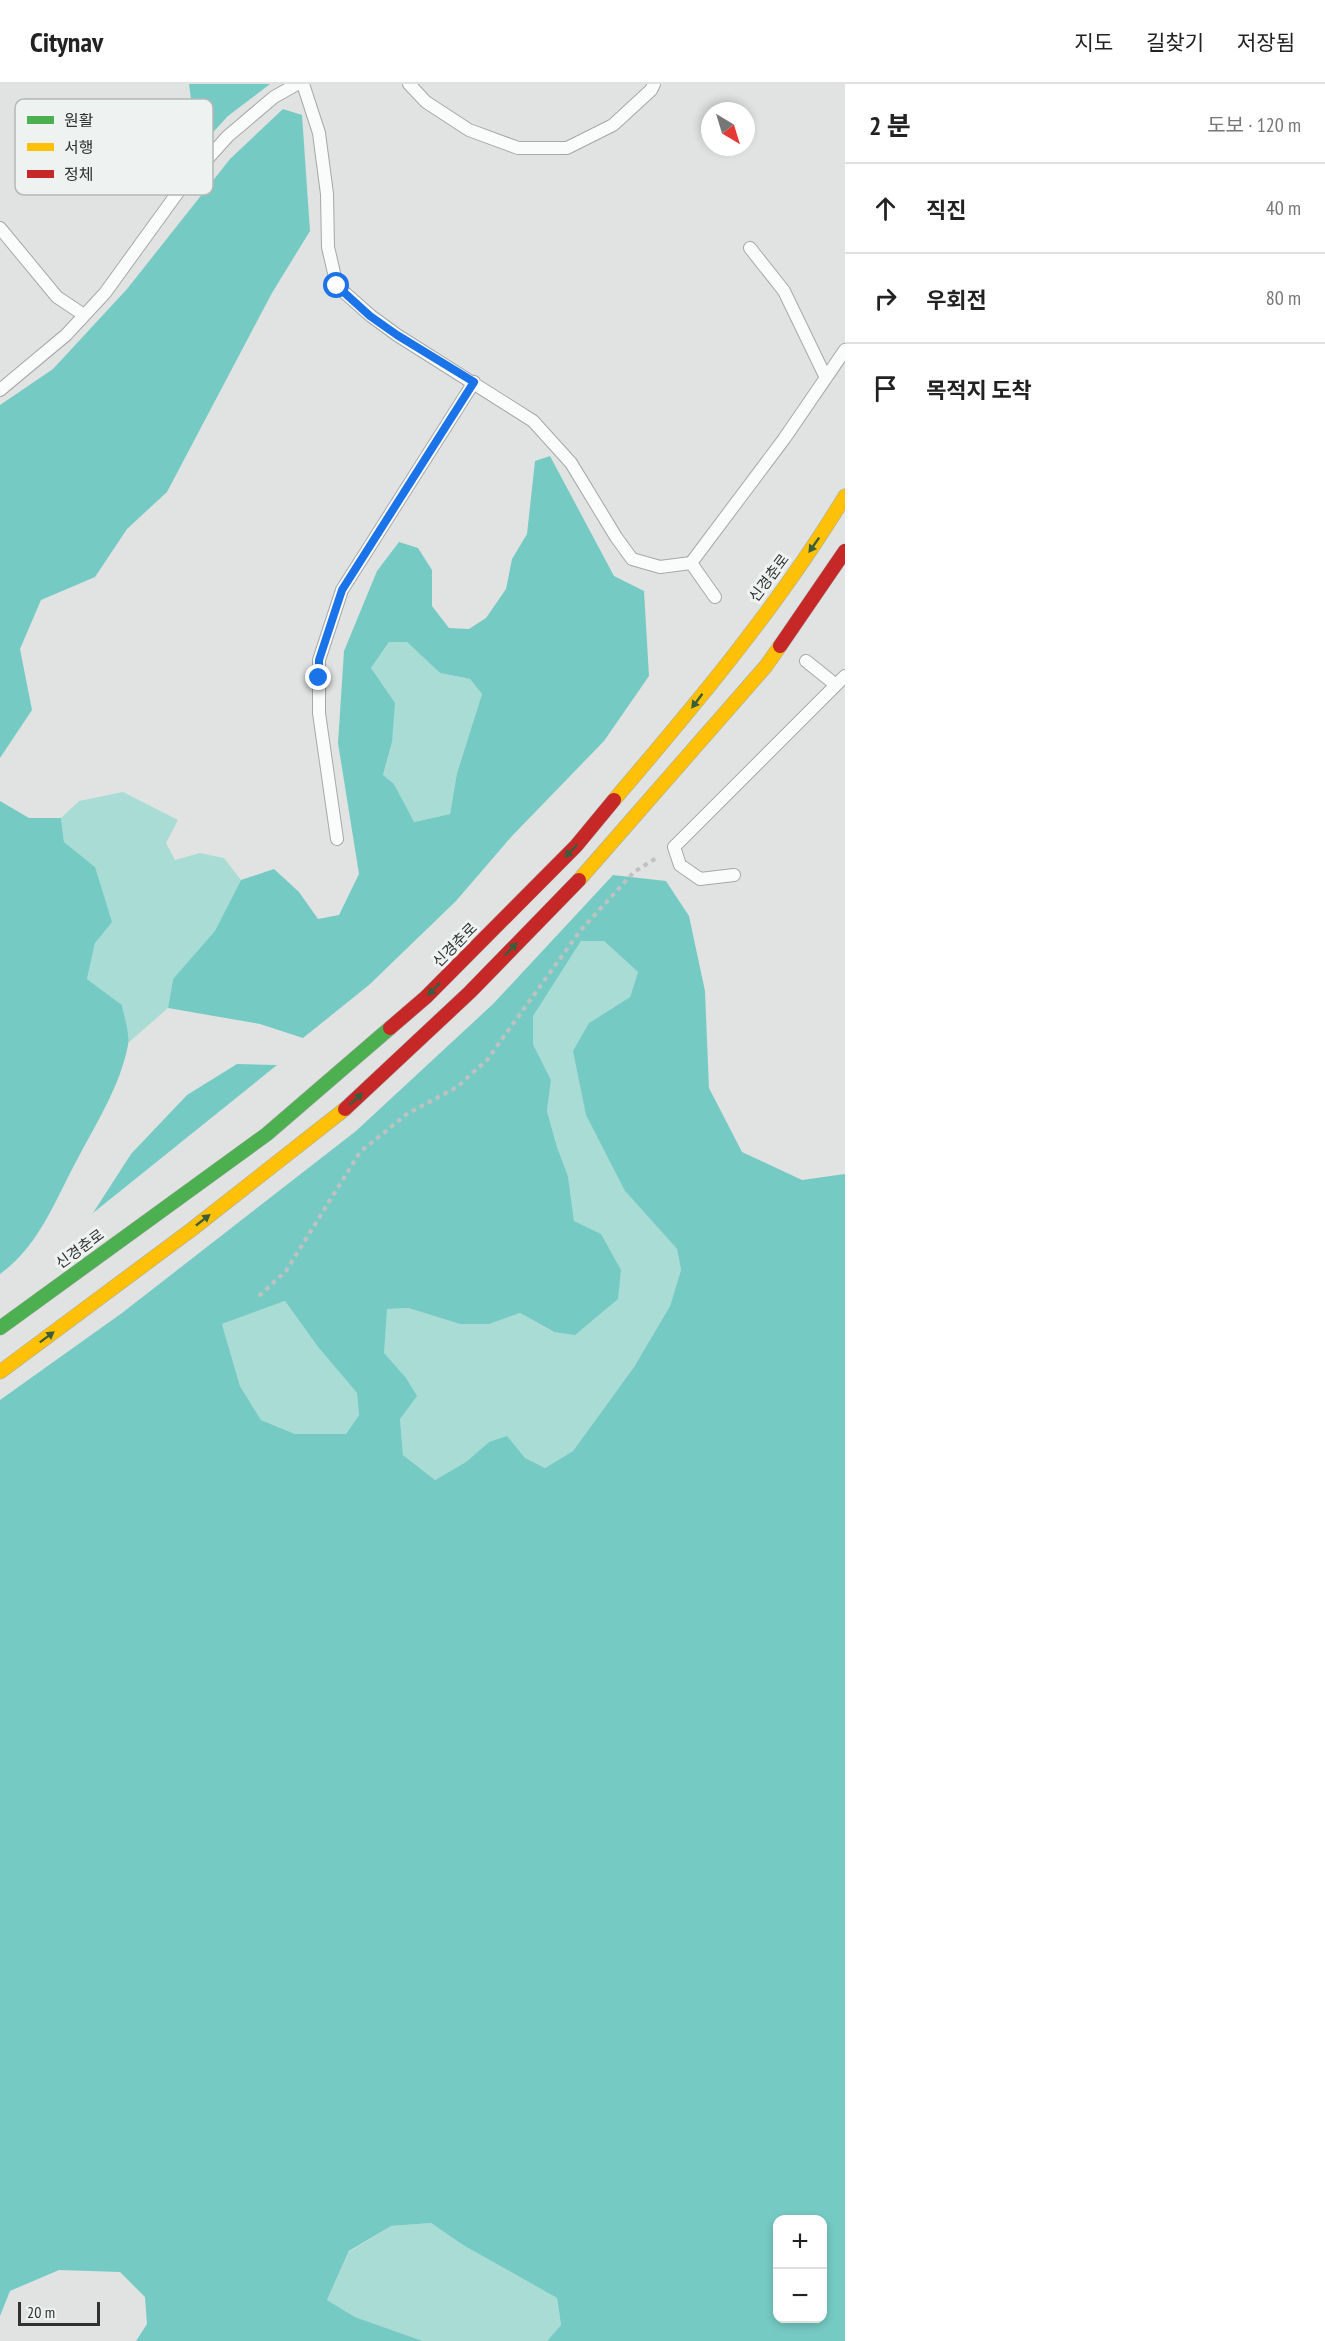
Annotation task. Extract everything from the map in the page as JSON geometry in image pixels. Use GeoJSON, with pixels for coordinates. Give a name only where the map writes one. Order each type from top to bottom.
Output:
{"type":"FeatureCollection","features":[{"type":"Feature","properties":{"kind":"highway","name":"신경춘로"},"geometry":{"type":"LineString","coordinates":[[0,1328],[267,1134],[426,997],[576,846],[682,720],[816,544],[845,496]]}},
{"type":"Feature","properties":{"kind":"highway"},"geometry":{"type":"LineString","coordinates":[[0,1372],[191,1230],[334,1119],[470,992],[590,869],[766,666],[845,551]]}},
{"type":"Feature","properties":{"kind":"lane"},"geometry":{"type":"LineString","coordinates":[[213,153],[228,136],[274,97],[297,84]]}},
{"type":"Feature","properties":{"kind":"lane"},"geometry":{"type":"LineString","coordinates":[[303,84],[319,134],[327,194],[328,247],[337,286],[370,316],[397,335],[533,421],[571,464],[632,559],[660,567],[691,562],[784,439],[845,350]]}},
{"type":"Feature","properties":{"kind":"lane"},"geometry":{"type":"LineString","coordinates":[[409,84],[426,102],[469,130],[518,148],[567,148],[613,125],[651,90],[654,84]]}},
{"type":"Feature","properties":{"kind":"lane"},"geometry":{"type":"LineString","coordinates":[[0,390],[66,335],[105,293],[176,195]]}},
{"type":"Feature","properties":{"kind":"lane"},"geometry":{"type":"LineString","coordinates":[[0,228],[57,297],[84,315]]}},
{"type":"Feature","properties":{"kind":"lane"},"geometry":{"type":"LineString","coordinates":[[750,248],[784,291],[826,378]]}},
{"type":"Feature","properties":{"kind":"lane"},"geometry":{"type":"LineString","coordinates":[[338,839],[319,712],[319,660],[342,590],[474,382]]}},
{"type":"Feature","properties":{"kind":"lane"},"geometry":{"type":"LineString","coordinates":[[691,562],[715,597]]}},
{"type":"Feature","properties":{"kind":"lane"},"geometry":{"type":"LineString","coordinates":[[806,661],[836,685]]}},
{"type":"Feature","properties":{"kind":"lane"},"geometry":{"type":"LineString","coordinates":[[734,875],[700,879],[680,865],[674,847],[845,676]]}},
{"type":"Feature","properties":{"kind":"path"},"geometry":{"type":"LineString","coordinates":[[259,1296],[286,1271],[360,1152],[407,1114],[457,1087],[487,1060],[580,931],[634,872],[674,847]]}},
{"type":"Feature","properties":{"kind":"shaded area"},"geometry":{"type":"Polygon","coordinates":[[[189,84],[270,84],[228,116],[213,132],[213,99],[191,99],[189,84]]]}},
{"type":"Feature","properties":{"kind":"shaded area"},"geometry":{"type":"Polygon","coordinates":[[[283,109],[302,115],[310,231],[272,293],[167,492],[127,529],[95,577],[41,600],[20,649],[32,710],[0,758],[0,405],[53,369],[127,289],[201,195],[213,195],[213,180],[230,159],[283,109]]]}},
{"type":"Feature","properties":{"kind":"shaded area"},"geometry":{"type":"Polygon","coordinates":[[[550,456],[614,576],[644,591],[649,676],[604,741],[512,836],[456,901],[369,985],[303,1038],[260,1024],[168,1008],[173,979],[215,931],[241,880],[274,869],[299,892],[318,919],[339,915],[359,874],[338,743],[344,651],[377,571],[399,542],[418,548],[432,570],[432,606],[449,628],[469,629],[486,618],[506,589],[512,559],[527,534],[535,461],[550,456]],[[389,642],[371,668],[395,703],[392,742],[383,775],[394,784],[414,822],[450,814],[457,773],[482,694],[470,679],[440,673],[407,642],[389,642]]]}},
{"type":"Feature","properties":{"kind":"shaded area"},"geometry":{"type":"Polygon","coordinates":[[[389,642],[407,642],[440,673],[470,679],[482,694],[457,773],[450,814],[413,822],[394,784],[383,775],[392,742],[371,668],[389,642]]]}},
{"type":"Feature","properties":{"kind":"shaded area"},"geometry":{"type":"Polygon","coordinates":[[[123,792],[178,820],[166,843],[175,860],[200,853],[224,858],[241,880],[216,931],[173,979],[168,1008],[128,1043],[122,1005],[87,979],[95,943],[95,867],[64,842],[61,818],[79,801],[123,792]]]}},
{"type":"Feature","properties":{"kind":"shaded area"},"geometry":{"type":"Polygon","coordinates":[[[0,801],[29,818],[61,818],[64,842],[95,867],[112,922],[95,943],[87,979],[122,1005],[128,1031],[128,1045],[114,1089],[45,1221],[26,1250],[0,1274],[0,801]]]}},
{"type":"Feature","properties":{"kind":"shaded area"},"geometry":{"type":"Polygon","coordinates":[[[613,875],[666,881],[689,916],[705,991],[709,1088],[742,1152],[802,1180],[845,1174],[845,2341],[547,2341],[561,2325],[557,2298],[463,2245],[431,2223],[391,2226],[349,2251],[327,2300],[355,2317],[423,2341],[136,2341],[147,2324],[145,2297],[120,2272],[59,2270],[10,2291],[0,2316],[0,1400],[122,1313],[356,1131],[493,1004],[613,875]],[[581,941],[533,1016],[533,1044],[551,1080],[547,1111],[568,1176],[574,1221],[601,1234],[621,1270],[618,1299],[575,1335],[554,1332],[520,1313],[489,1324],[460,1324],[408,1308],[387,1309],[384,1353],[406,1378],[417,1396],[400,1419],[403,1455],[435,1480],[466,1462],[489,1442],[507,1436],[525,1458],[545,1468],[573,1451],[634,1367],[670,1306],[681,1270],[677,1249],[625,1191],[586,1115],[573,1051],[589,1023],[630,997],[638,972],[604,941],[581,941]],[[285,1301],[222,1324],[240,1386],[261,1420],[295,1434],[346,1434],[359,1415],[357,1393],[318,1347],[285,1301]]]}},
{"type":"Feature","properties":{"kind":"shaded area"},"geometry":{"type":"Polygon","coordinates":[[[581,941],[604,941],[638,972],[630,997],[589,1023],[625,1191],[677,1249],[681,1270],[670,1306],[634,1367],[573,1451],[545,1468],[489,1442],[466,1462],[435,1480],[403,1455],[400,1419],[383,1353],[386,1309],[408,1308],[460,1324],[489,1324],[520,1313],[553,1332],[600,1234],[574,1221],[568,1176],[547,1111],[551,1080],[533,1044],[533,1015],[581,941]]]}},
{"type":"Feature","properties":{"kind":"shaded area"},"geometry":{"type":"Polygon","coordinates":[[[237,1064],[277,1065],[93,1213],[131,1154],[187,1095],[237,1064]]]}},
{"type":"Feature","properties":{"kind":"shaded area"},"geometry":{"type":"Polygon","coordinates":[[[285,1301],[318,1347],[357,1393],[359,1415],[346,1434],[295,1434],[261,1420],[240,1386],[222,1324],[285,1301]]]}},
{"type":"Feature","properties":{"kind":"shaded area"},"geometry":{"type":"Polygon","coordinates":[[[431,2223],[463,2245],[557,2298],[561,2325],[547,2341],[423,2341],[355,2317],[327,2300],[349,2252],[391,2226],[431,2223]]]}},
{"type":"Feature","properties":{"kind":"traffic: fast"},"geometry":{"type":"LineString","coordinates":[[0,1328],[267,1134],[390,1028]]}},
{"type":"Feature","properties":{"kind":"traffic: slow"},"geometry":{"type":"LineString","coordinates":[[614,800],[676,727],[765,614],[793,576],[845,496]]}},
{"type":"Feature","properties":{"kind":"traffic: slow"},"geometry":{"type":"LineString","coordinates":[[579,880],[766,666],[780,646]]}},
{"type":"Feature","properties":{"kind":"traffic: slow"},"geometry":{"type":"LineString","coordinates":[[0,1372],[191,1230],[345,1109]]}},
{"type":"Feature","properties":{"kind":"traffic: jam"},"geometry":{"type":"LineString","coordinates":[[780,646],[845,551]]}},
{"type":"Feature","properties":{"kind":"traffic: jam"},"geometry":{"type":"LineString","coordinates":[[390,1028],[426,997],[576,846],[614,800]]}},
{"type":"Feature","properties":{"kind":"traffic: jam"},"geometry":{"type":"LineString","coordinates":[[345,1109],[470,992],[579,880]]}},
{"type":"Feature","properties":{"kind":"route"},"geometry":{"type":"LineString","coordinates":[[319,678],[319,660],[342,590],[474,382],[397,335],[370,316],[337,286]]}}]}
